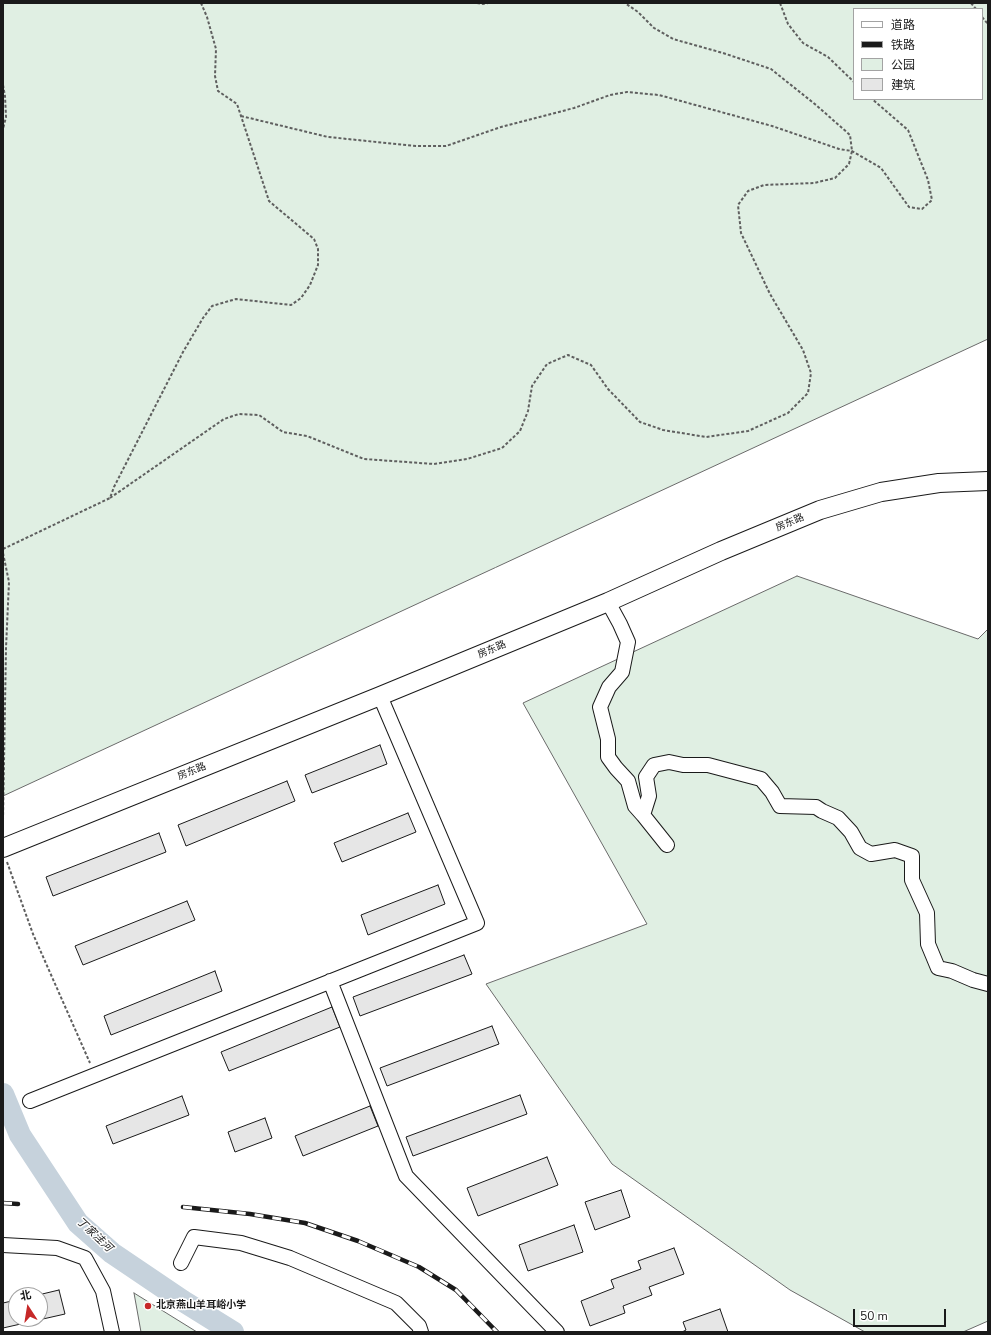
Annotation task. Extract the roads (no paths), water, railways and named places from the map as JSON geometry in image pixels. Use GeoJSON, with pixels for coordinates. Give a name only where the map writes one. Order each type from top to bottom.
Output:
{"type":"FeatureCollection","features":[{"type":"Feature","properties":{"kind":"main road","name":"房东路"},"geometry":{"type":"LineString","coordinates":[[5,854],[608,602],[721,551],[820,510],[881,492],[939,483],[988,481]]}},
{"type":"Feature","properties":{"kind":"street"},"geometry":{"type":"LineString","coordinates":[[608,602],[628,642],[622,672],[609,687],[600,707],[608,739],[608,757],[628,781],[635,806],[667,845]]}},
{"type":"Feature","properties":{"kind":"street"},"geometry":{"type":"LineString","coordinates":[[30,1101],[477,923],[380,696]]}},
{"type":"Feature","properties":{"kind":"street"},"geometry":{"type":"LineString","coordinates":[[643,815],[649,796],[646,777],[654,764],[669,762],[684,765],[708,765],[761,779],[772,792],[780,806],[816,807],[838,818],[851,832],[860,848],[871,854],[895,850],[912,856],[912,880],[927,913],[928,944],[938,968],[952,971],[973,980],[988,984]]}},
{"type":"Feature","properties":{"kind":"street"},"geometry":{"type":"LineString","coordinates":[[330,982],[406,1176],[557,1332]]}},
{"type":"Feature","properties":{"kind":"street"},"geometry":{"type":"LineString","coordinates":[[181,1263],[194,1237],[241,1243],[290,1258],[396,1303],[419,1326],[421,1332]]}},
{"type":"Feature","properties":{"kind":"street"},"geometry":{"type":"LineString","coordinates":[[3,1245],[57,1248],[85,1258],[103,1291],[112,1332]]}},
{"type":"Feature","properties":{"kind":"waterway","name":"丁家洼河"},"geometry":{"type":"LineString","coordinates":[[3,1094],[20,1135],[78,1223],[112,1253],[183,1301],[233,1332]]}},
{"type":"Feature","properties":{"kind":"railway"},"geometry":{"type":"LineString","coordinates":[[3,1203],[18,1204]]}},
{"type":"Feature","properties":{"kind":"railway"},"geometry":{"type":"LineString","coordinates":[[183,1207],[250,1214],[305,1223],[358,1241],[419,1267],[456,1290],[497,1332]]}},
{"type":"Feature","properties":{"kind":"place","name":"北京燕山羊耳峪小学"},"geometry":{"type":"Point","coordinates":[148,1306]}}]}
